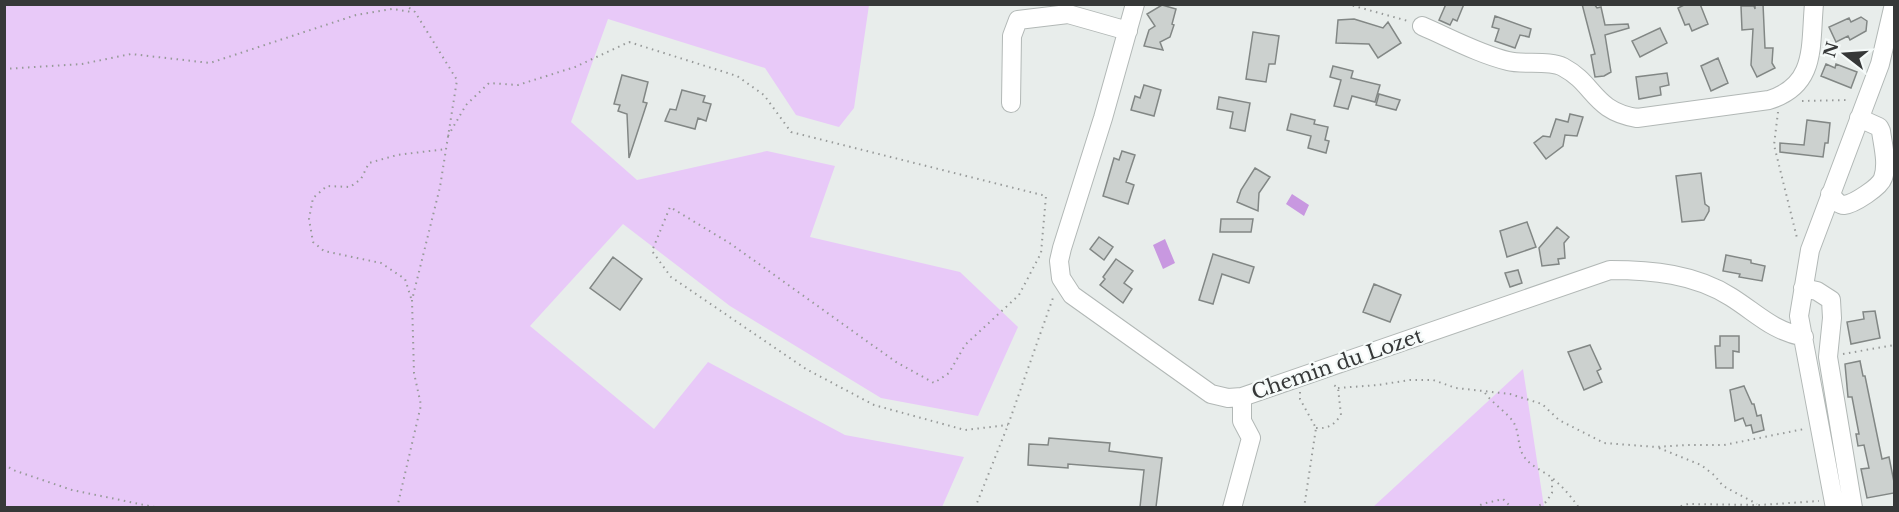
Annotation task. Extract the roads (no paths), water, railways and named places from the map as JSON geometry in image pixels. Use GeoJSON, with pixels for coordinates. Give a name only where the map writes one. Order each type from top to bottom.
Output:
{"type":"FeatureCollection","features":[{"type":"Feature","properties":{"kind":"street"},"geometry":{"type":"LineString","coordinates":[[1011,103],[1012,36],[1018,20],[1068,14],[1128,31],[1135,4]]}},
{"type":"Feature","properties":{"kind":"street"},"geometry":{"type":"LineString","coordinates":[[1422,26],[1510,62],[1561,66],[1577,78],[1602,104],[1620,115],[1637,118],[1769,100],[1780,96],[1799,83],[1806,72],[1814,4]]}},
{"type":"Feature","properties":{"kind":"street"},"geometry":{"type":"LineString","coordinates":[[1834,504],[1804,337],[1810,319],[1807,289],[1810,250],[1873,119],[1883,76],[1894,4]]}},
{"type":"Feature","properties":{"kind":"street","name":"Chemin du Lozet"},"geometry":{"type":"LineString","coordinates":[[1128,31],[1062,248],[1059,261],[1061,278],[1072,295],[1096,314],[1211,394],[1227,398],[1242,397],[1610,270],[1677,274],[1715,288],[1770,325],[1804,337]]}},
{"type":"Feature","properties":{"kind":"street"},"geometry":{"type":"LineString","coordinates":[[1834,198],[1843,205],[1850,203],[1877,188],[1883,180],[1885,167],[1881,131],[1873,119]]}},
{"type":"Feature","properties":{"kind":"street"},"geometry":{"type":"LineString","coordinates":[[1807,289],[1834,198]]}},
{"type":"Feature","properties":{"kind":"street"},"geometry":{"type":"LineString","coordinates":[[1807,289],[1831,300],[1832,318],[1828,357],[1853,507]]}},
{"type":"Feature","properties":{"kind":"street"},"geometry":{"type":"LineString","coordinates":[[1232,507],[1251,438],[1242,421],[1242,397]]}}]}
